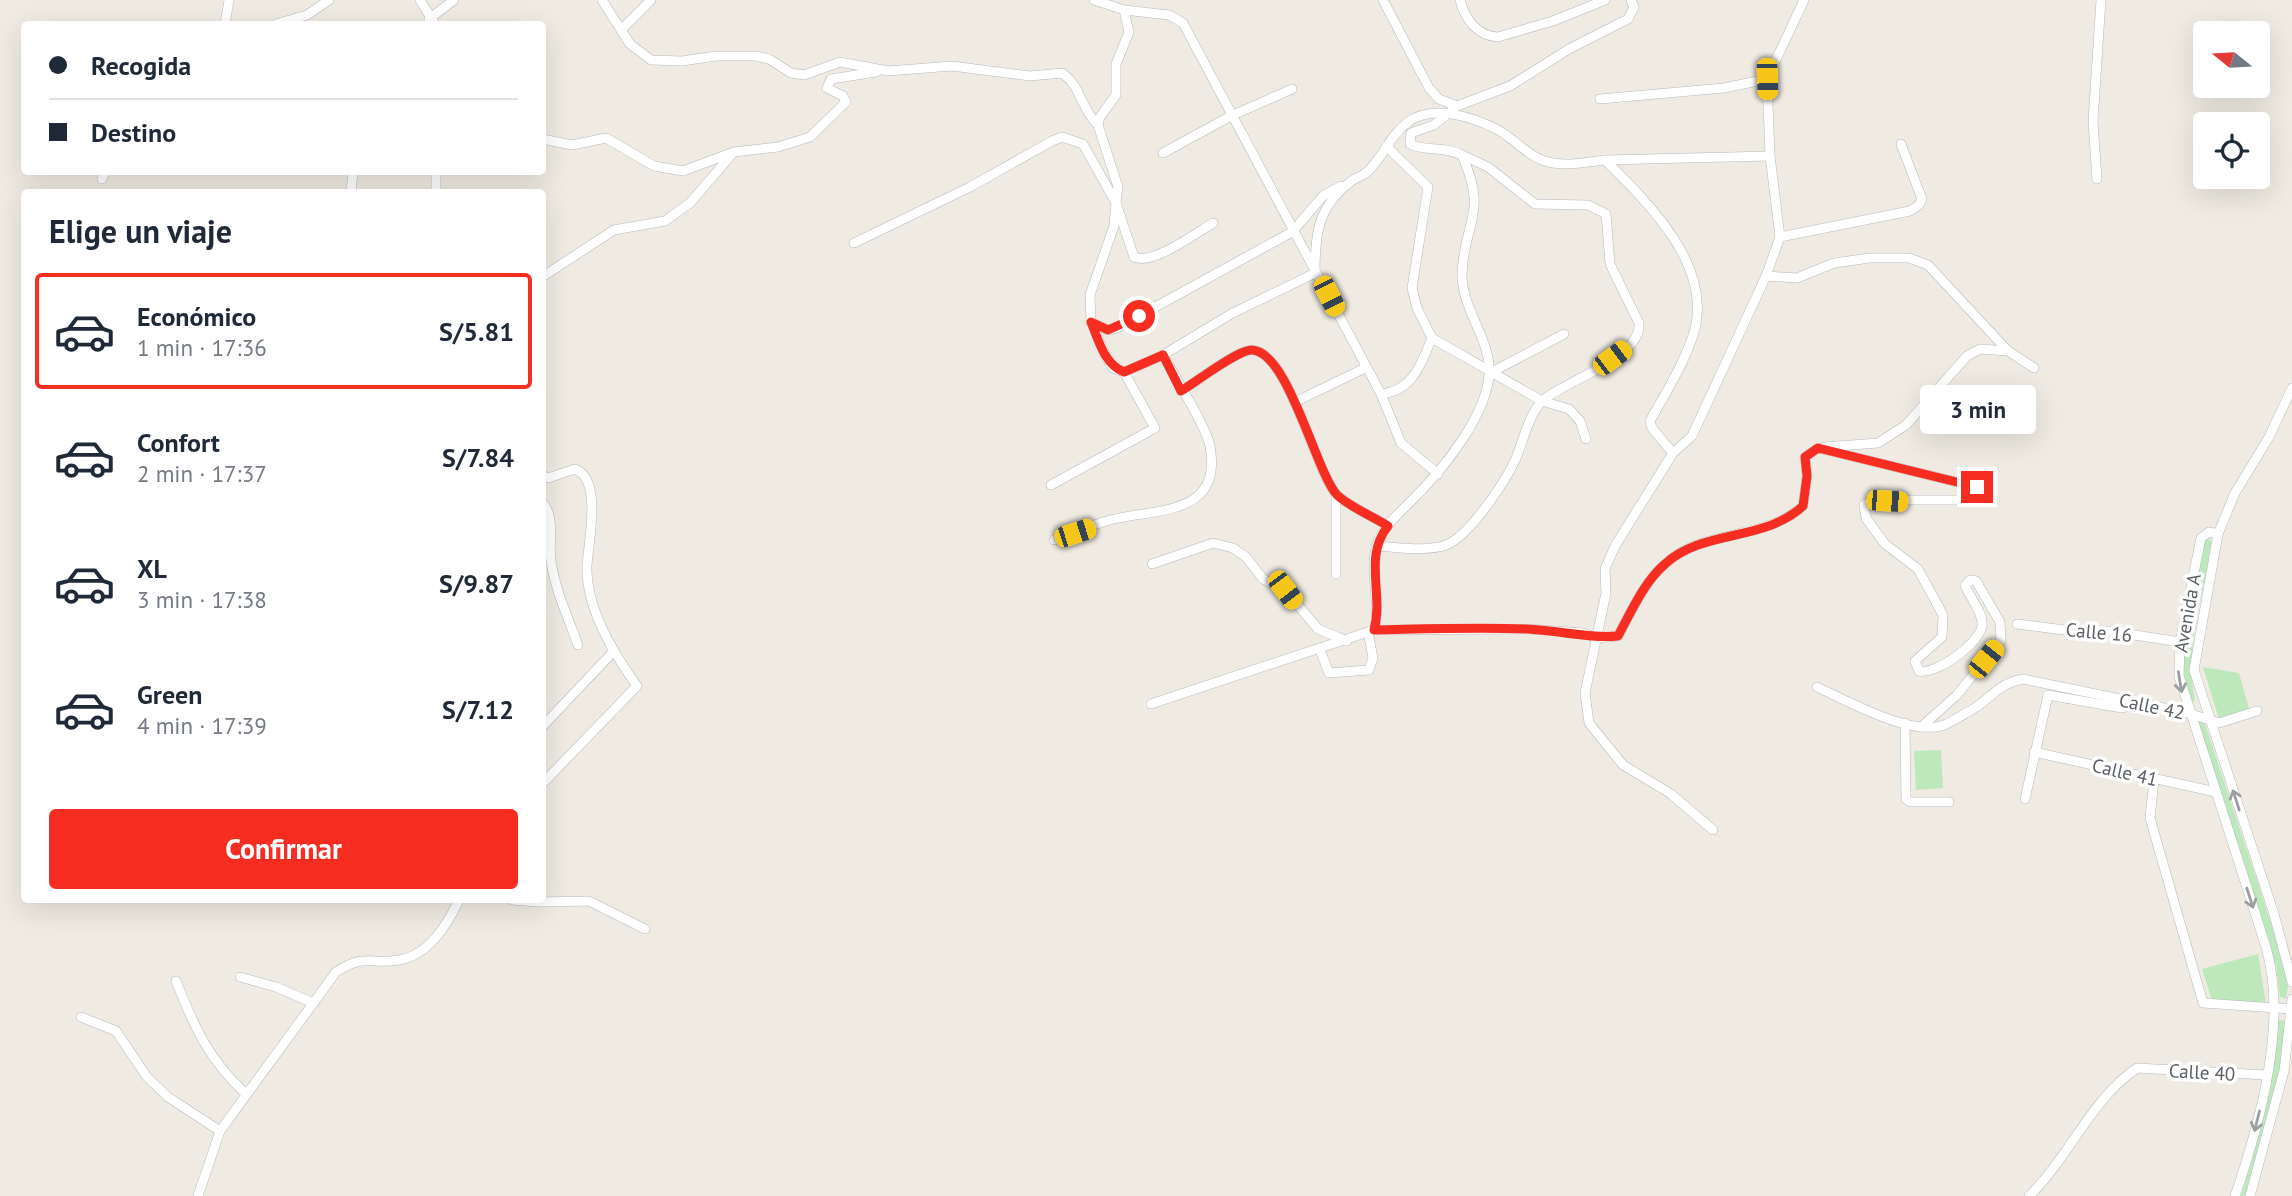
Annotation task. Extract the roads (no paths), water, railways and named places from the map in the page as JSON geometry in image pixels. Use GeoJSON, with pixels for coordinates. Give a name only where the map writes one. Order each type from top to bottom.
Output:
{"type":"FeatureCollection","features":[{"type":"Feature","properties":{"kind":"street"},"geometry":{"type":"LineString","coordinates":[[226,21],[229,0]]}},
{"type":"Feature","properties":{"kind":"street"},"geometry":{"type":"LineString","coordinates":[[286,21],[307,15],[329,0]]}},
{"type":"Feature","properties":{"kind":"street"},"geometry":{"type":"LineString","coordinates":[[420,0],[431,21]]}},
{"type":"Feature","properties":{"kind":"street"},"geometry":{"type":"LineString","coordinates":[[433,21],[454,0]]}},
{"type":"Feature","properties":{"kind":"street"},"geometry":{"type":"LineString","coordinates":[[602,0],[639,53],[651,60],[682,61],[716,56],[756,56],[768,59],[791,73],[804,75],[840,62],[888,71]]}},
{"type":"Feature","properties":{"kind":"street"},"geometry":{"type":"LineString","coordinates":[[621,30],[651,0]]}},
{"type":"Feature","properties":{"kind":"street"},"geometry":{"type":"LineString","coordinates":[[1094,0],[1124,10],[1169,15],[1183,23],[1292,232],[1381,394],[1401,443],[1438,474]]}},
{"type":"Feature","properties":{"kind":"street"},"geometry":{"type":"LineString","coordinates":[[1383,0],[1429,88],[1439,99],[1453,109],[1497,129],[1542,160],[1570,164],[1605,160],[1770,156]]}},
{"type":"Feature","properties":{"kind":"street"},"geometry":{"type":"LineString","coordinates":[[1460,0],[1474,27],[1482,33],[1498,37],[1553,21],[1605,0]]}},
{"type":"Feature","properties":{"kind":"street"},"geometry":{"type":"LineString","coordinates":[[1091,322],[1108,330],[1117,328],[1292,232],[1323,196],[1362,177],[1409,121],[1453,109],[1510,86],[1569,49],[1628,19],[1634,7],[1631,0]]}},
{"type":"Feature","properties":{"kind":"street"},"geometry":{"type":"LineString","coordinates":[[1713,831],[1671,794],[1623,765],[1589,723],[1586,693],[1606,593],[1605,569],[1615,546],[1673,453],[1692,436],[1766,276],[1780,237],[1770,156],[1767,79],[1804,0]]}},
{"type":"Feature","properties":{"kind":"street"},"geometry":{"type":"LineString","coordinates":[[2097,179],[2093,121],[2101,0]]}},
{"type":"Feature","properties":{"kind":"street"},"geometry":{"type":"LineString","coordinates":[[1098,125],[1100,117],[1116,95],[1116,64],[1129,32],[1124,10]]}},
{"type":"Feature","properties":{"kind":"street"},"geometry":{"type":"LineString","coordinates":[[546,140],[572,145],[606,138],[653,166],[682,171],[734,152],[778,147],[810,137],[846,102],[843,96],[827,88],[831,79],[952,66],[1030,76],[1062,73],[1073,81],[1082,105],[1098,125],[1118,187],[1114,226],[1090,295],[1091,322],[1107,359],[1113,368],[1124,372],[1156,428],[1051,485]]}},
{"type":"Feature","properties":{"kind":"street"},"geometry":{"type":"LineString","coordinates":[[1600,99],[1724,88],[1767,79]]}},
{"type":"Feature","properties":{"kind":"street"},"geometry":{"type":"LineString","coordinates":[[1163,153],[1231,116],[1292,89]]}},
{"type":"Feature","properties":{"kind":"street"},"geometry":{"type":"LineString","coordinates":[[1376,546],[1431,548],[1450,543],[1508,475],[1525,431],[1542,401],[1593,372],[1630,345],[1640,330],[1610,264],[1606,215],[1588,205],[1535,204],[1488,167],[1442,147],[1417,148],[1410,144],[1411,133],[1434,125],[1453,109]]}},
{"type":"Feature","properties":{"kind":"street"},"geometry":{"type":"LineString","coordinates":[[854,243],[1062,137],[1083,144],[1116,203],[1134,257],[1141,261],[1153,258],[1213,223]]}},
{"type":"Feature","properties":{"kind":"street"},"geometry":{"type":"LineString","coordinates":[[1780,237],[1916,208],[1922,199],[1901,144]]}},
{"type":"Feature","properties":{"kind":"street"},"geometry":{"type":"LineString","coordinates":[[1386,146],[1428,187],[1412,288],[1417,308],[1432,338],[1489,373],[1542,401],[1576,415],[1586,439]]}},
{"type":"Feature","properties":{"kind":"street"},"geometry":{"type":"LineString","coordinates":[[546,274],[614,230],[664,221],[672,216],[690,203],[734,152]]}},
{"type":"Feature","properties":{"kind":"street"},"geometry":{"type":"LineString","coordinates":[[1320,650],[1329,673],[1369,670],[1373,658],[1371,631],[1377,620],[1374,566],[1376,546],[1388,526],[1438,474],[1486,392],[1489,373],[1483,344],[1463,290],[1462,272],[1476,198],[1473,180],[1462,155]]}},
{"type":"Feature","properties":{"kind":"street"},"geometry":{"type":"LineString","coordinates":[[1605,160],[1646,200],[1665,227],[1685,261],[1699,294],[1695,328],[1687,349],[1650,421],[1652,428],[1673,453]]}},
{"type":"Feature","properties":{"kind":"street"},"geometry":{"type":"LineString","coordinates":[[1315,273],[1315,235],[1321,218],[1350,181]]}},
{"type":"Feature","properties":{"kind":"street"},"geometry":{"type":"LineString","coordinates":[[1766,276],[1797,278],[1834,264],[1870,258],[1917,259],[1928,265],[2008,351],[2034,368]]}},
{"type":"Feature","properties":{"kind":"street"},"geometry":{"type":"LineString","coordinates":[[1124,372],[1163,355],[1231,314],[1315,273]]}},
{"type":"Feature","properties":{"kind":"street"},"geometry":{"type":"LineString","coordinates":[[1489,373],[1564,334]]}},
{"type":"Feature","properties":{"kind":"street"},"geometry":{"type":"LineString","coordinates":[[1381,394],[1394,392],[1415,377],[1432,338]]}},
{"type":"Feature","properties":{"kind":"street"},"geometry":{"type":"LineString","coordinates":[[1151,704],[1371,631],[1528,629],[1583,633],[1597,638],[1618,636],[1665,563],[1698,545],[1766,528],[1803,506],[1806,496],[1805,457],[1818,448],[1878,443],[1906,425],[1967,356],[1980,349],[2008,351]]}},
{"type":"Feature","properties":{"kind":"street"},"geometry":{"type":"LineString","coordinates":[[1181,391],[1247,351],[1254,350],[1271,360],[1294,402],[1336,494],[1336,574]]}},
{"type":"Feature","properties":{"kind":"street"},"geometry":{"type":"LineString","coordinates":[[1054,540],[1108,521],[1154,513],[1196,501],[1205,487],[1211,467],[1210,444],[1163,355]]}},
{"type":"Feature","properties":{"kind":"street"},"geometry":{"type":"LineString","coordinates":[[1294,402],[1365,368]]}},
{"type":"Feature","properties":{"kind":"street"},"geometry":{"type":"LineString","coordinates":[[2218,534],[2235,493],[2269,438],[2292,388]]}},
{"type":"Feature","properties":{"kind":"street"},"geometry":{"type":"LineString","coordinates":[[1817,687],[1921,727],[1957,695],[2001,640],[2002,627],[1976,581],[1970,580],[1965,586],[1982,621],[1980,632],[1936,670],[1919,671],[1915,661],[1938,644],[1945,621],[1918,569],[1885,544],[1866,518],[1864,505],[1873,500],[1958,502],[1972,499],[1979,491],[1977,487],[1818,448]]}},
{"type":"Feature","properties":{"kind":"street"},"geometry":{"type":"LineString","coordinates":[[546,477],[568,469],[579,470],[589,485],[592,499],[588,584],[612,652],[637,685],[546,780]]}},
{"type":"Feature","properties":{"kind":"street"},"geometry":{"type":"LineString","coordinates":[[1336,494],[1388,526]]}},
{"type":"Feature","properties":{"kind":"street"},"geometry":{"type":"LineString","coordinates":[[546,508],[549,512],[551,559],[557,591],[578,645]]}},
{"type":"Feature","properties":{"kind":"street","name":"Avenida A"},"geometry":{"type":"LineString","coordinates":[[2235,1196],[2266,1075],[2275,1007],[2270,962],[2188,713],[2179,676],[2180,642],[2201,538],[2209,531],[2218,534],[2194,670],[2274,914],[2292,982]]}},
{"type":"Feature","properties":{"kind":"street"},"geometry":{"type":"LineString","coordinates":[[1152,564],[1213,542],[1233,548],[1246,556],[1263,579],[1285,590],[1318,629],[1346,641]]}},
{"type":"Feature","properties":{"kind":"street","name":"Calle 16"},"geometry":{"type":"LineString","coordinates":[[2017,624],[2096,634],[2109,631],[2180,642]]}},
{"type":"Feature","properties":{"kind":"street"},"geometry":{"type":"LineString","coordinates":[[546,723],[612,652]]}},
{"type":"Feature","properties":{"kind":"street","name":"Calle 42"},"geometry":{"type":"LineString","coordinates":[[1921,727],[1944,724],[1978,705],[1998,687],[2013,681],[2045,682],[2188,713],[2219,723],[2257,711]]}},
{"type":"Feature","properties":{"kind":"street"},"geometry":{"type":"LineString","coordinates":[[2025,799],[2048,695],[2122,708],[2134,702]]}},
{"type":"Feature","properties":{"kind":"street"},"geometry":{"type":"LineString","coordinates":[[1905,723],[1906,799],[1910,802],[1949,802]]}},
{"type":"Feature","properties":{"kind":"street","name":"Calle 41"},"geometry":{"type":"LineString","coordinates":[[2034,751],[2216,792]]}},
{"type":"Feature","properties":{"kind":"street"},"geometry":{"type":"LineString","coordinates":[[2154,780],[2150,818],[2202,999],[2208,1004],[2275,1007],[2291,1004],[2284,1071],[2250,1196]]}},
{"type":"Feature","properties":{"kind":"street"},"geometry":{"type":"LineString","coordinates":[[546,902],[589,901],[645,929]]}},
{"type":"Feature","properties":{"kind":"street"},"geometry":{"type":"LineString","coordinates":[[198,1196],[220,1131],[311,1002],[336,972],[355,960],[398,960],[416,954],[436,939],[457,903]]}},
{"type":"Feature","properties":{"kind":"street"},"geometry":{"type":"LineString","coordinates":[[240,977],[276,987],[311,1002]]}},
{"type":"Feature","properties":{"kind":"street"},"geometry":{"type":"LineString","coordinates":[[176,981],[201,1042],[227,1076],[245,1093]]}},
{"type":"Feature","properties":{"kind":"street"},"geometry":{"type":"LineString","coordinates":[[81,1017],[116,1031],[147,1077],[161,1091],[220,1131]]}},
{"type":"Feature","properties":{"kind":"street","name":"Calle 40"},"geometry":{"type":"LineString","coordinates":[[2029,1196],[2043,1182],[2086,1121],[2124,1077],[2137,1068],[2266,1075]]}}]}
